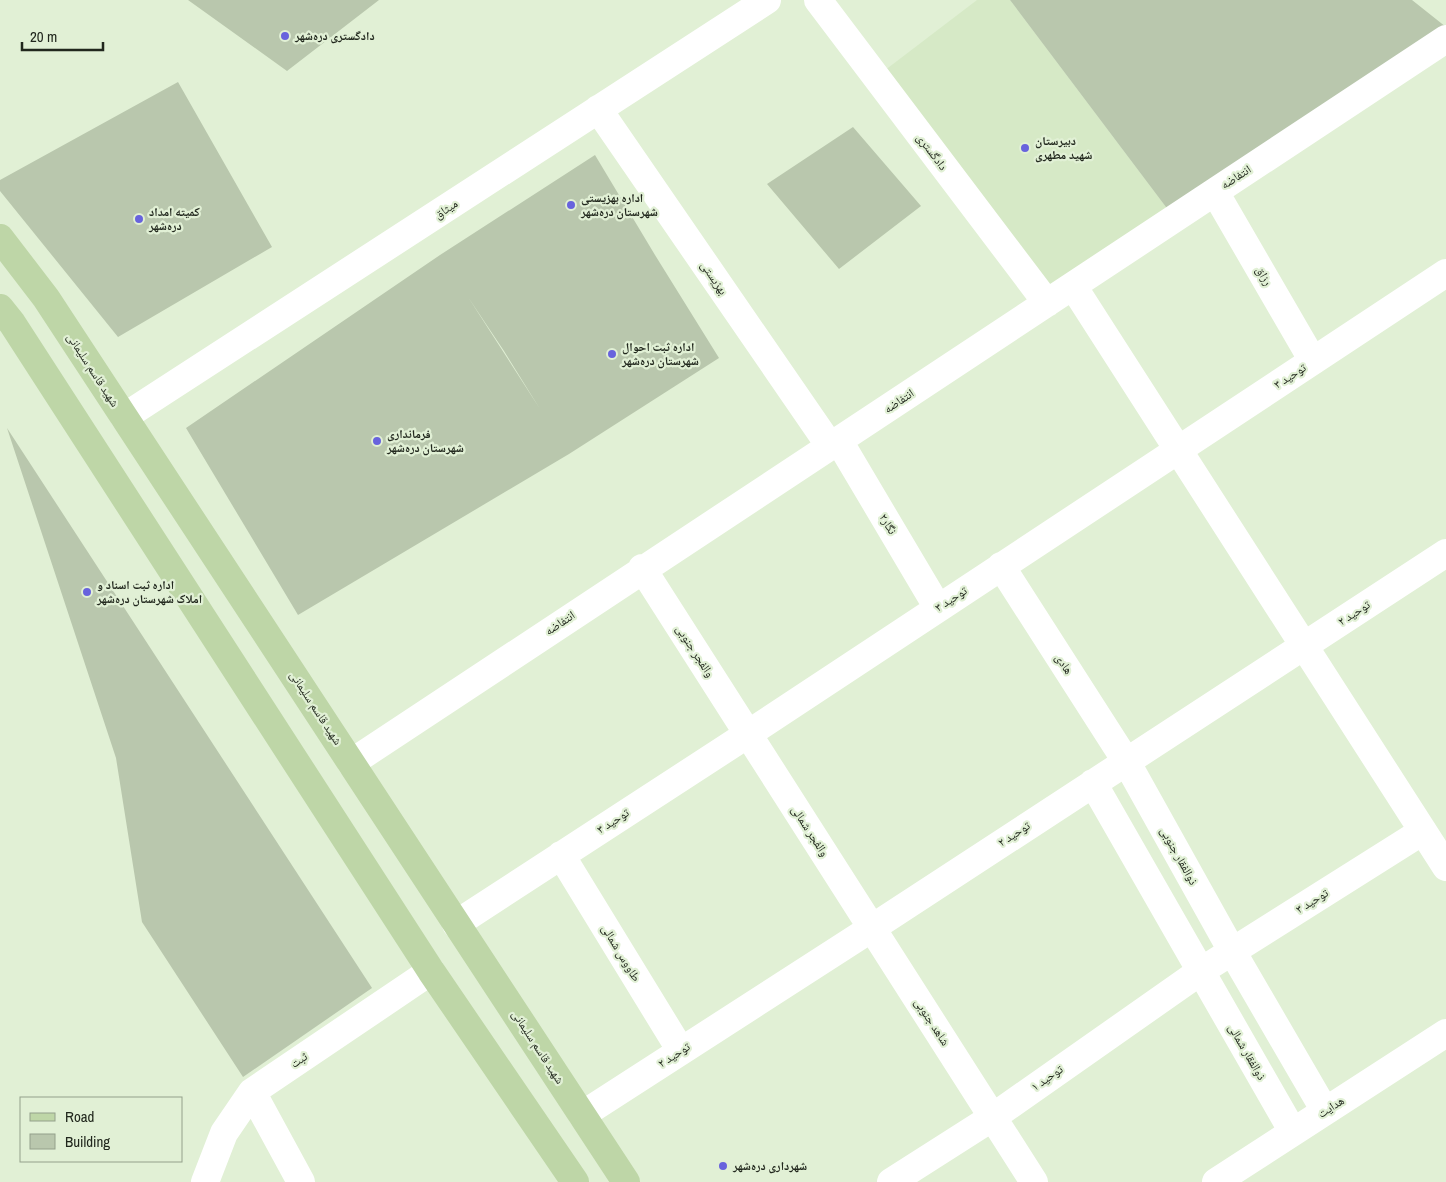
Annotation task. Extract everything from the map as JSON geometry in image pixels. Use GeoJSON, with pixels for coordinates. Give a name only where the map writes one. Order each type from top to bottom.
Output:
{"type":"FeatureCollection","features":[{"type":"Feature","properties":{"kind":"main road","name":"شهید قاسم سلیمانی"},"geometry":{"type":"LineString","coordinates":[[0,238],[46,298],[626,1182]]}},
{"type":"Feature","properties":{"kind":"main road"},"geometry":{"type":"LineString","coordinates":[[0,308],[17,331],[431,971],[575,1182]]}},
{"type":"Feature","properties":{"kind":"street","name":"میثاق"},"geometry":{"type":"LineString","coordinates":[[124,417],[767,0]]}},
{"type":"Feature","properties":{"kind":"street","name":"دادگستری"},"geometry":{"type":"LineString","coordinates":[[818,0],[1046,303]]}},
{"type":"Feature","properties":{"kind":"street","name":"انتفاضه"},"geometry":{"type":"LineString","coordinates":[[352,763],[642,568],[834,444],[1446,39]]}},
{"type":"Feature","properties":{"kind":"street","name":"بهزیستی"},"geometry":{"type":"LineString","coordinates":[[598,110],[834,444]]}},
{"type":"Feature","properties":{"kind":"street","name":"رزاق"},"geometry":{"type":"LineString","coordinates":[[1215,192],[1314,361]]}},
{"type":"Feature","properties":{"kind":"street","name":"توحید ۳"},"geometry":{"type":"LineString","coordinates":[[456,924],[748,734],[1446,273]]}},
{"type":"Feature","properties":{"kind":"street"},"geometry":{"type":"LineString","coordinates":[[1072,286],[1446,867]]}},
{"type":"Feature","properties":{"kind":"street","name":"نگار۲"},"geometry":{"type":"LineString","coordinates":[[834,444],[938,608]]}},
{"type":"Feature","properties":{"kind":"street","name":"توحید ۲"},"geometry":{"type":"LineString","coordinates":[[582,1115],[1446,553]]}},
{"type":"Feature","properties":{"kind":"street","name":"هادی"},"geometry":{"type":"LineString","coordinates":[[1001,566],[1126,761]]}},
{"type":"Feature","properties":{"kind":"street","name":"والفجر جنوبی"},"geometry":{"type":"LineString","coordinates":[[642,568],[748,734]]}},
{"type":"Feature","properties":{"kind":"street","name":"والفجر شمالی"},"geometry":{"type":"LineString","coordinates":[[748,734],[872,928]]}},
{"type":"Feature","properties":{"kind":"street","name":"ذوالفقار جنوبی"},"geometry":{"type":"LineString","coordinates":[[1126,761],[1232,951]]}},
{"type":"Feature","properties":{"kind":"street"},"geometry":{"type":"LineString","coordinates":[[1093,783],[1201,971]]}},
{"type":"Feature","properties":{"kind":"street","name":"توحید ۳"},"geometry":{"type":"LineString","coordinates":[[1201,971],[1423,831]]}},
{"type":"Feature","properties":{"kind":"street","name":"طاووس شمالی"},"geometry":{"type":"LineString","coordinates":[[561,855],[681,1050]]}},
{"type":"Feature","properties":{"kind":"street","name":"شاهد جنوبی"},"geometry":{"type":"LineString","coordinates":[[872,928],[1034,1182]]}},
{"type":"Feature","properties":{"kind":"street"},"geometry":{"type":"LineString","coordinates":[[1232,951],[1326,1111]]}},
{"type":"Feature","properties":{"kind":"street","name":"ثبت"},"geometry":{"type":"LineString","coordinates":[[205,1182],[224,1133],[252,1092],[431,971]]}},
{"type":"Feature","properties":{"kind":"street","name":"توحید ۱"},"geometry":{"type":"LineString","coordinates":[[891,1182],[992,1117],[1201,971]]}},
{"type":"Feature","properties":{"kind":"street","name":"ذوالفقار شمالی"},"geometry":{"type":"LineString","coordinates":[[1201,971],[1293,1132]]}},
{"type":"Feature","properties":{"kind":"street","name":"هدایت"},"geometry":{"type":"LineString","coordinates":[[1216,1182],[1446,1033]]}},
{"type":"Feature","properties":{"kind":"street"},"geometry":{"type":"LineString","coordinates":[[252,1092],[301,1182]]}},
{"type":"Feature","properties":{"kind":"shaded area","name":"دبیرستان شهید مطهری"},"geometry":{"type":"Polygon","coordinates":[[[977,0],[1010,0],[1175,219],[1047,303],[876,77],[977,0]]]}},
{"type":"Feature","properties":{"kind":"building","name":"دادگستری دره‌شهر"},"geometry":{"type":"Polygon","coordinates":[[[188,0],[379,0],[287,71],[188,0]]]}},
{"type":"Feature","properties":{"kind":"building"},"geometry":{"type":"Polygon","coordinates":[[[1010,0],[1412,0],[1446,27],[1175,219],[1010,0]]]}},
{"type":"Feature","properties":{"kind":"building","name":"کمیته امداد دره‌شهر"},"geometry":{"type":"Polygon","coordinates":[[[178,82],[272,247],[118,337],[0,191],[0,180],[178,82]]]}},
{"type":"Feature","properties":{"kind":"building"},"geometry":{"type":"Polygon","coordinates":[[[853,127],[921,206],[839,269],[767,184],[853,127]]]}},
{"type":"Feature","properties":{"kind":"building","name":"فرمانداری شهرستان دره‌شهر"},"geometry":{"type":"Polygon","coordinates":[[[595,155],[719,358],[569,454],[298,615],[186,428],[440,255],[595,155]],[[468,297],[540,409],[504,351],[468,297]]]}},
{"type":"Feature","properties":{"kind":"building","name":"اداره ثبت اسناد و املاک شهرستان دره‌شهر"},"geometry":{"type":"Polygon","coordinates":[[[7,428],[372,988],[243,1077],[142,922],[116,758],[7,428]]]}},
{"type":"Feature","properties":{"kind":"place","name":"دادگستری دره‌شهر"},"geometry":{"type":"Point","coordinates":[285,36]}},
{"type":"Feature","properties":{"kind":"place","name":"دبیرستان شهید مطهری"},"geometry":{"type":"Point","coordinates":[1025,148]}},
{"type":"Feature","properties":{"kind":"place","name":"اداره بهزیستی شهرستان دره‌شهر"},"geometry":{"type":"Point","coordinates":[571,205]}},
{"type":"Feature","properties":{"kind":"place","name":"کمیته امداد دره‌شهر"},"geometry":{"type":"Point","coordinates":[139,219]}},
{"type":"Feature","properties":{"kind":"place","name":"اداره ثبت احوال شهرستان دره‌شهر"},"geometry":{"type":"Point","coordinates":[612,354]}},
{"type":"Feature","properties":{"kind":"place","name":"فرمانداری شهرستان دره‌شهر"},"geometry":{"type":"Point","coordinates":[377,441]}},
{"type":"Feature","properties":{"kind":"place","name":"اداره ثبت اسناد و املاک شهرستان دره‌شهر"},"geometry":{"type":"Point","coordinates":[87,592]}},
{"type":"Feature","properties":{"kind":"place","name":"شهرداری دره‌شهر"},"geometry":{"type":"Point","coordinates":[723,1166]}}]}
